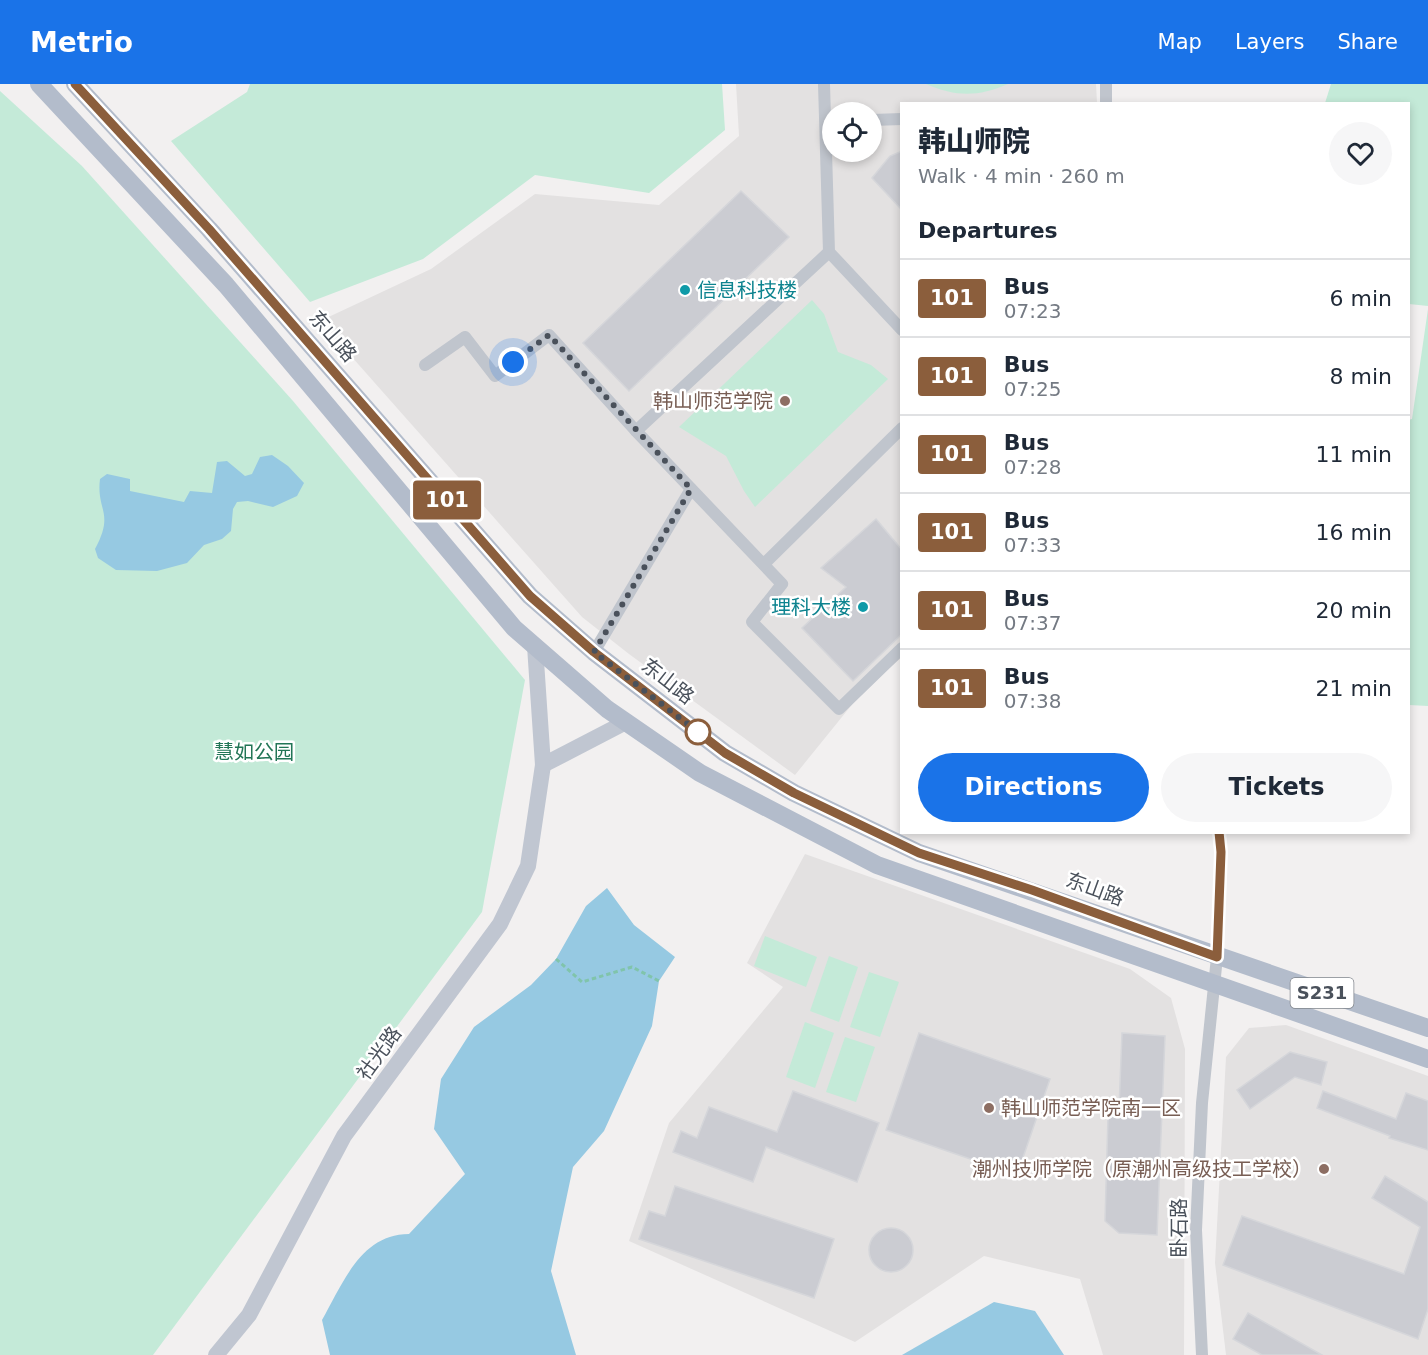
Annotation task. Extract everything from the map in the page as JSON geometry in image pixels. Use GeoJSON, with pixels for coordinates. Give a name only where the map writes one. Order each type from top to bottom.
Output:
{"type":"FeatureCollection","features":[{"type":"Feature","properties":{"kind":"main road","name":"S231"},"geometry":{"type":"LineString","coordinates":[[39,84],[226,285],[513,628],[607,709],[700,772],[877,865],[1428,1059]]}},
{"type":"Feature","properties":{"kind":"main road","name":"东山路"},"geometry":{"type":"LineString","coordinates":[[75,84],[209,229],[530,596],[594,652],[725,753],[794,793],[919,853],[1428,1028]]}},
{"type":"Feature","properties":{"kind":"street"},"geometry":{"type":"LineString","coordinates":[[824,84],[827,102]]}},
{"type":"Feature","properties":{"kind":"street"},"geometry":{"type":"LineString","coordinates":[[1106,84],[1106,102]]}},
{"type":"Feature","properties":{"kind":"street"},"geometry":{"type":"LineString","coordinates":[[882,120],[900,119]]}},
{"type":"Feature","properties":{"kind":"street"},"geometry":{"type":"LineString","coordinates":[[830,162],[830,252],[900,328]]}},
{"type":"Feature","properties":{"kind":"street"},"geometry":{"type":"LineString","coordinates":[[636,431],[830,252]]}},
{"type":"Feature","properties":{"kind":"street"},"geometry":{"type":"LineString","coordinates":[[425,365],[465,337],[495,376],[549,335],[636,431],[782,584],[752,622],[839,709],[900,650]]}},
{"type":"Feature","properties":{"kind":"street"},"geometry":{"type":"LineString","coordinates":[[764,564],[900,430]]}},
{"type":"Feature","properties":{"kind":"street"},"geometry":{"type":"LineString","coordinates":[[594,652],[691,489]]}},
{"type":"Feature","properties":{"kind":"street","name":"社光路"},"geometry":{"type":"LineString","coordinates":[[216,1355],[249,1316],[344,1136],[500,924],[528,866],[543,765],[535,646]]}},
{"type":"Feature","properties":{"kind":"street"},"geometry":{"type":"LineString","coordinates":[[543,765],[626,722]]}},
{"type":"Feature","properties":{"kind":"street","name":"卧石路"},"geometry":{"type":"LineString","coordinates":[[1202,1355],[1196,1230],[1202,1103],[1217,957],[1221,852],[1219,834]]}},
{"type":"Feature","properties":{"kind":"path"},"geometry":{"type":"LineString","coordinates":[[556,959],[582,982],[632,967],[658,981]]}},
{"type":"Feature","properties":{"kind":"shaded area","name":"韩山师范学院"},"geometry":{"type":"Polygon","coordinates":[[[736,84],[1096,84],[1097,102],[900,102],[900,659],[863,691],[795,775],[582,617],[320,321],[431,269],[535,194],[659,205],[739,136],[736,84]]]}},
{"type":"Feature","properties":{"kind":"shaded area"},"geometry":{"type":"Polygon","coordinates":[[[805,854],[1130,969],[1171,998],[1185,1049],[1184,1355],[1103,1355],[1080,1279],[984,1256],[855,1342],[629,1241],[669,1123],[783,987],[747,963],[805,854]]]}},
{"type":"Feature","properties":{"kind":"shaded area","name":"潮州技师学院（原潮州高级技工学校）"},"geometry":{"type":"Polygon","coordinates":[[[1286,1025],[1428,1076],[1428,1355],[1226,1355],[1215,1263],[1226,1057],[1249,1028],[1286,1025]]]}},
{"type":"Feature","properties":{"kind":"green space"},"geometry":{"type":"Polygon","coordinates":[[[250,84],[722,84],[725,130],[649,193],[535,175],[423,259],[310,302],[171,141],[247,92],[250,84]]]}},
{"type":"Feature","properties":{"kind":"green space"},"geometry":{"type":"Polygon","coordinates":[[[926,84],[1008,84],[987,91],[967,94],[947,91],[926,84]]]}},
{"type":"Feature","properties":{"kind":"green space"},"geometry":{"type":"Polygon","coordinates":[[[1331,84],[1428,84],[1428,306],[1410,304],[1410,102],[1325,102],[1331,84]]]}},
{"type":"Feature","properties":{"kind":"green space","name":"慧如公园"},"geometry":{"type":"Polygon","coordinates":[[[0,91],[82,166],[293,401],[525,680],[482,912],[153,1355],[0,1355],[0,91]]]}},
{"type":"Feature","properties":{"kind":"green space"},"geometry":{"type":"Polygon","coordinates":[[[812,300],[824,314],[838,352],[871,365],[888,379],[755,507],[726,456],[679,427],[812,300]]]}},
{"type":"Feature","properties":{"kind":"green space"},"geometry":{"type":"Polygon","coordinates":[[[1428,309],[1428,706],[1410,705],[1410,420],[1412,419],[1428,309]]]}},
{"type":"Feature","properties":{"kind":"green space"},"geometry":{"type":"Polygon","coordinates":[[[765,936],[817,957],[806,987],[754,966],[765,936]]]}},
{"type":"Feature","properties":{"kind":"green space"},"geometry":{"type":"Polygon","coordinates":[[[829,956],[858,967],[839,1022],[810,1011],[829,956]]]}},
{"type":"Feature","properties":{"kind":"green space"},"geometry":{"type":"Polygon","coordinates":[[[869,972],[899,982],[880,1037],[850,1027],[869,972]]]}},
{"type":"Feature","properties":{"kind":"green space"},"geometry":{"type":"Polygon","coordinates":[[[805,1022],[834,1033],[815,1088],[786,1077],[805,1022]]]}},
{"type":"Feature","properties":{"kind":"green space"},"geometry":{"type":"Polygon","coordinates":[[[845,1037],[875,1047],[856,1102],[826,1092],[845,1037]]]}},
{"type":"Feature","properties":{"kind":"water"},"geometry":{"type":"Polygon","coordinates":[[[272,455],[288,466],[304,483],[297,496],[273,507],[248,501],[237,502],[233,509],[231,531],[222,539],[204,545],[187,563],[157,571],[116,570],[98,558],[95,549],[104,527],[104,512],[99,490],[100,479],[107,474],[130,479],[130,491],[184,502],[190,491],[212,493],[217,462],[227,461],[245,476],[252,474],[260,457],[272,455]]]}},
{"type":"Feature","properties":{"kind":"water"},"geometry":{"type":"Polygon","coordinates":[[[607,888],[634,925],[675,957],[659,981],[652,1026],[604,1131],[573,1167],[551,1271],[576,1355],[330,1355],[322,1320],[355,1263],[378,1242],[392,1236],[409,1234],[465,1174],[434,1129],[441,1079],[474,1027],[531,985],[556,959],[586,906],[607,888]]]}},
{"type":"Feature","properties":{"kind":"water"},"geometry":{"type":"Polygon","coordinates":[[[994,1302],[1035,1311],[1064,1355],[902,1355],[994,1302]]]}},
{"type":"Feature","properties":{"kind":"building"},"geometry":{"type":"Polygon","coordinates":[[[900,152],[900,208],[872,178],[890,156],[900,152]]]}},
{"type":"Feature","properties":{"kind":"building"},"geometry":{"type":"Polygon","coordinates":[[[741,191],[789,237],[629,391],[583,343],[741,191]]]}},
{"type":"Feature","properties":{"kind":"building","name":"理科大楼"},"geometry":{"type":"Polygon","coordinates":[[[876,519],[900,548],[900,636],[853,681],[802,628],[846,587],[821,568],[876,519]]]}},
{"type":"Feature","properties":{"kind":"building"},"geometry":{"type":"Polygon","coordinates":[[[919,1033],[1050,1079],[1017,1175],[886,1130],[919,1033]]]}},
{"type":"Feature","properties":{"kind":"building"},"geometry":{"type":"Polygon","coordinates":[[[1122,1033],[1165,1036],[1157,1235],[1119,1233],[1105,1221],[1108,1117],[1119,1109],[1122,1033]]]}},
{"type":"Feature","properties":{"kind":"building"},"geometry":{"type":"Polygon","coordinates":[[[1290,1052],[1327,1062],[1321,1085],[1295,1077],[1250,1109],[1237,1090],[1290,1052]]]}},
{"type":"Feature","properties":{"kind":"building"},"geometry":{"type":"Polygon","coordinates":[[[793,1091],[879,1123],[857,1182],[766,1147],[753,1182],[673,1152],[681,1131],[697,1138],[709,1107],[777,1132],[793,1091]]]}},
{"type":"Feature","properties":{"kind":"building"},"geometry":{"type":"Polygon","coordinates":[[[1323,1091],[1396,1119],[1406,1093],[1428,1101],[1428,1150],[1389,1138],[1390,1136],[1317,1108],[1323,1091]]]}},
{"type":"Feature","properties":{"kind":"building"},"geometry":{"type":"Polygon","coordinates":[[[1385,1176],[1428,1202],[1428,1309],[1418,1339],[1223,1265],[1242,1216],[1404,1274],[1420,1227],[1372,1198],[1385,1176]]]}},
{"type":"Feature","properties":{"kind":"building"},"geometry":{"type":"Polygon","coordinates":[[[675,1186],[834,1239],[814,1298],[639,1239],[649,1211],[665,1216],[675,1186]]]}},
{"type":"Feature","properties":{"kind":"building"},"geometry":{"type":"Polygon","coordinates":[[[891,1228],[900,1229],[907,1234],[912,1241],[912,1259],[907,1266],[900,1271],[891,1272],[882,1271],[875,1266],[870,1259],[869,1250],[870,1241],[875,1234],[882,1229],[891,1228]]]}},
{"type":"Feature","properties":{"kind":"building"},"geometry":{"type":"Polygon","coordinates":[[[1248,1313],[1322,1355],[1262,1355],[1233,1339],[1248,1313]]]}},
{"type":"Feature","properties":{"kind":"bus line","name":"101"},"geometry":{"type":"LineString","coordinates":[[75,84],[209,229],[530,596],[594,652],[725,753],[794,793],[919,853],[1032,890],[1217,957],[1221,852],[1219,834]]}},
{"type":"Feature","properties":{"kind":"place","name":"信息科技楼"},"geometry":{"type":"Point","coordinates":[685,290]}},
{"type":"Feature","properties":{"kind":"place","name":"韩山师范学院"},"geometry":{"type":"Point","coordinates":[785,401]}},
{"type":"Feature","properties":{"kind":"place","name":"理科大楼"},"geometry":{"type":"Point","coordinates":[863,607]}},
{"type":"Feature","properties":{"kind":"place","name":"韩山师范学院南一区"},"geometry":{"type":"Point","coordinates":[989,1108]}},
{"type":"Feature","properties":{"kind":"place","name":"潮州技师学院（原潮州高级技工学校）"},"geometry":{"type":"Point","coordinates":[1324,1169]}},
{"type":"Feature","properties":{"kind":"route"},"geometry":{"type":"LineString","coordinates":[[513,362],[549,335],[691,489],[594,652],[698,732]]}}]}
